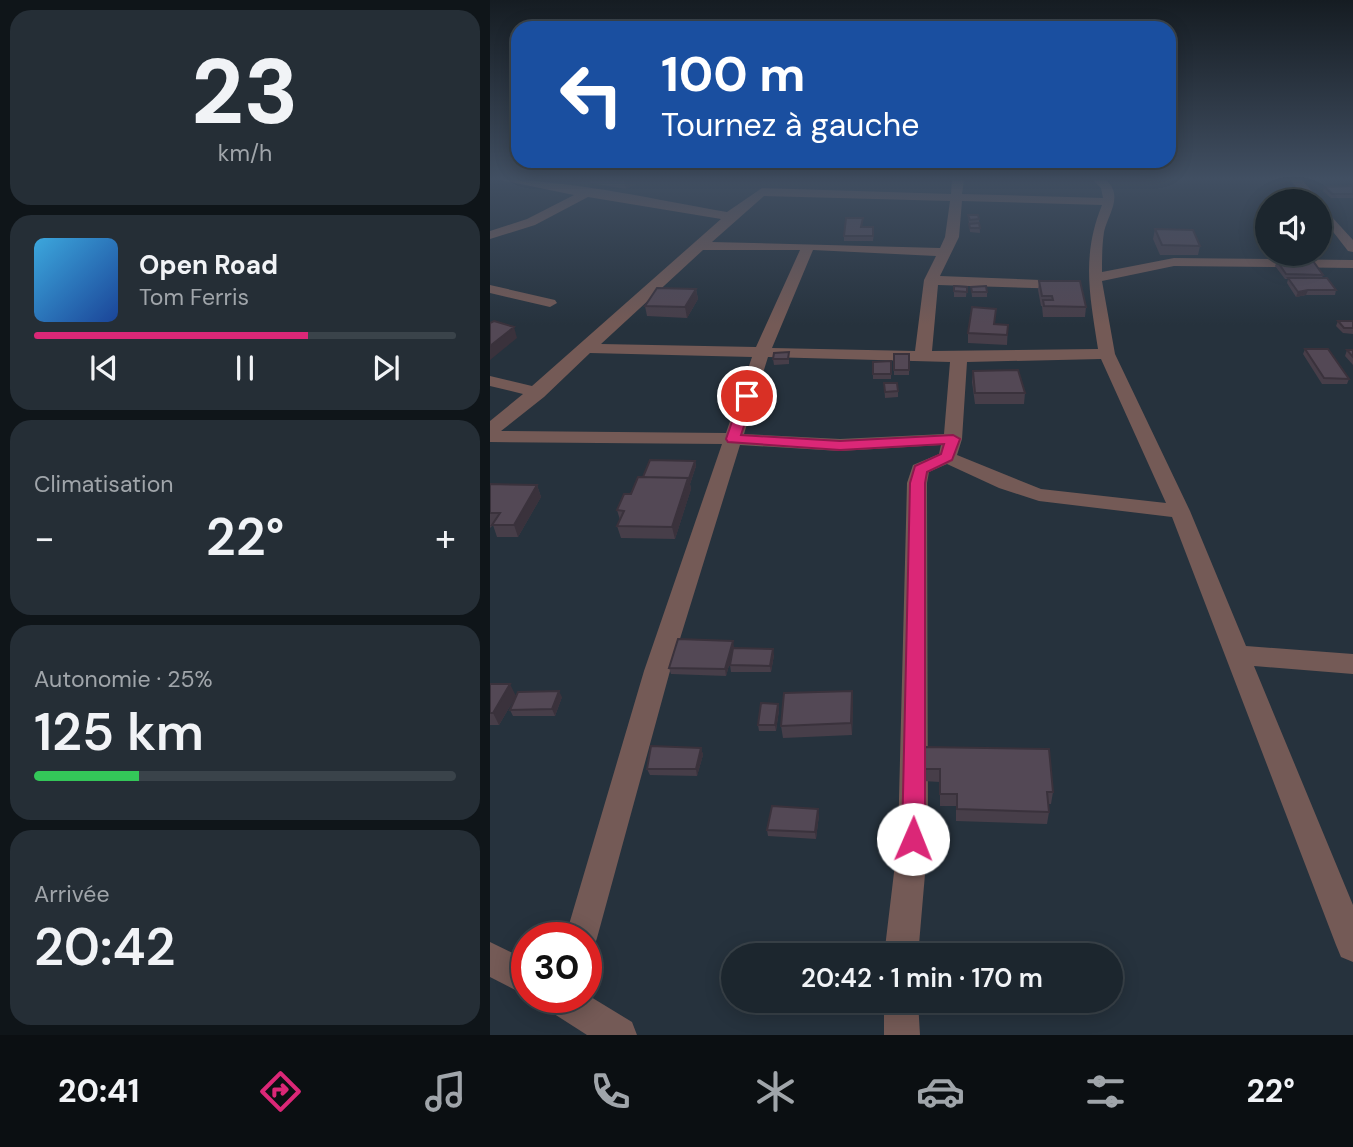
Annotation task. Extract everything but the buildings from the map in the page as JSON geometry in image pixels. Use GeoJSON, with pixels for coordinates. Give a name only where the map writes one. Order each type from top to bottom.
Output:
{"type":"FeatureCollection","features":[{"type":"Feature","properties":{"kind":"street"},"geometry":{"type":"LineString","coordinates":[[490,235],[511,228]]}},
{"type":"Feature","properties":{"kind":"street"},"geometry":{"type":"LineString","coordinates":[[490,430],[538,393],[584,348],[700,246],[716,228]]}},
{"type":"Feature","properties":{"kind":"street"},"geometry":{"type":"LineString","coordinates":[[923,355],[931,280],[953,237],[954,228]]}},
{"type":"Feature","properties":{"kind":"street"},"geometry":{"type":"LineString","coordinates":[[1099,228],[1095,282],[1107,354],[1180,511],[1353,943]]}},
{"type":"Feature","properties":{"kind":"street"},"geometry":{"type":"LineString","coordinates":[[1338,228],[1350,242]]}},
{"type":"Feature","properties":{"kind":"street"},"geometry":{"type":"LineString","coordinates":[[700,246],[808,246],[945,253]]}},
{"type":"Feature","properties":{"kind":"street"},"geometry":{"type":"LineString","coordinates":[[586,922],[657,671],[733,439],[762,352],[808,246]]}},
{"type":"Feature","properties":{"kind":"street"},"geometry":{"type":"LineString","coordinates":[[931,280],[1095,282],[1174,262],[1353,264]]}},
{"type":"Feature","properties":{"kind":"street"},"geometry":{"type":"LineString","coordinates":[[490,289],[550,303]]}},
{"type":"Feature","properties":{"kind":"street"},"geometry":{"type":"LineString","coordinates":[[584,348],[959,357],[1107,354]]}},
{"type":"Feature","properties":{"kind":"street"},"geometry":{"type":"LineString","coordinates":[[902,943],[913,839],[917,483],[920,470],[950,448],[959,357]]}},
{"type":"Feature","properties":{"kind":"street"},"geometry":{"type":"LineString","coordinates":[[490,380],[538,393]]}},
{"type":"Feature","properties":{"kind":"street"},"geometry":{"type":"LineString","coordinates":[[490,436],[733,439],[950,448],[1006,484],[1039,495],[1180,511]]}},
{"type":"Feature","properties":{"kind":"street"},"geometry":{"type":"LineString","coordinates":[[1237,655],[1353,664]]}},
{"type":"Feature","properties":{"kind":"street"},"geometry":{"type":"LineString","coordinates":[[490,958],[511,970]]}},
{"type":"Feature","properties":{"kind":"street"},"geometry":{"type":"LineString","coordinates":[[586,1013],[619,1035]]}},
{"type":"Feature","properties":{"kind":"street"},"geometry":{"type":"LineString","coordinates":[[901,1013],[902,1035]]}},
{"type":"Feature","properties":{"kind":"route"},"geometry":{"type":"LineString","coordinates":[[747,396],[733,439],[840,445],[953,439],[947,457],[920,470],[917,483],[913,839]]}}]}
